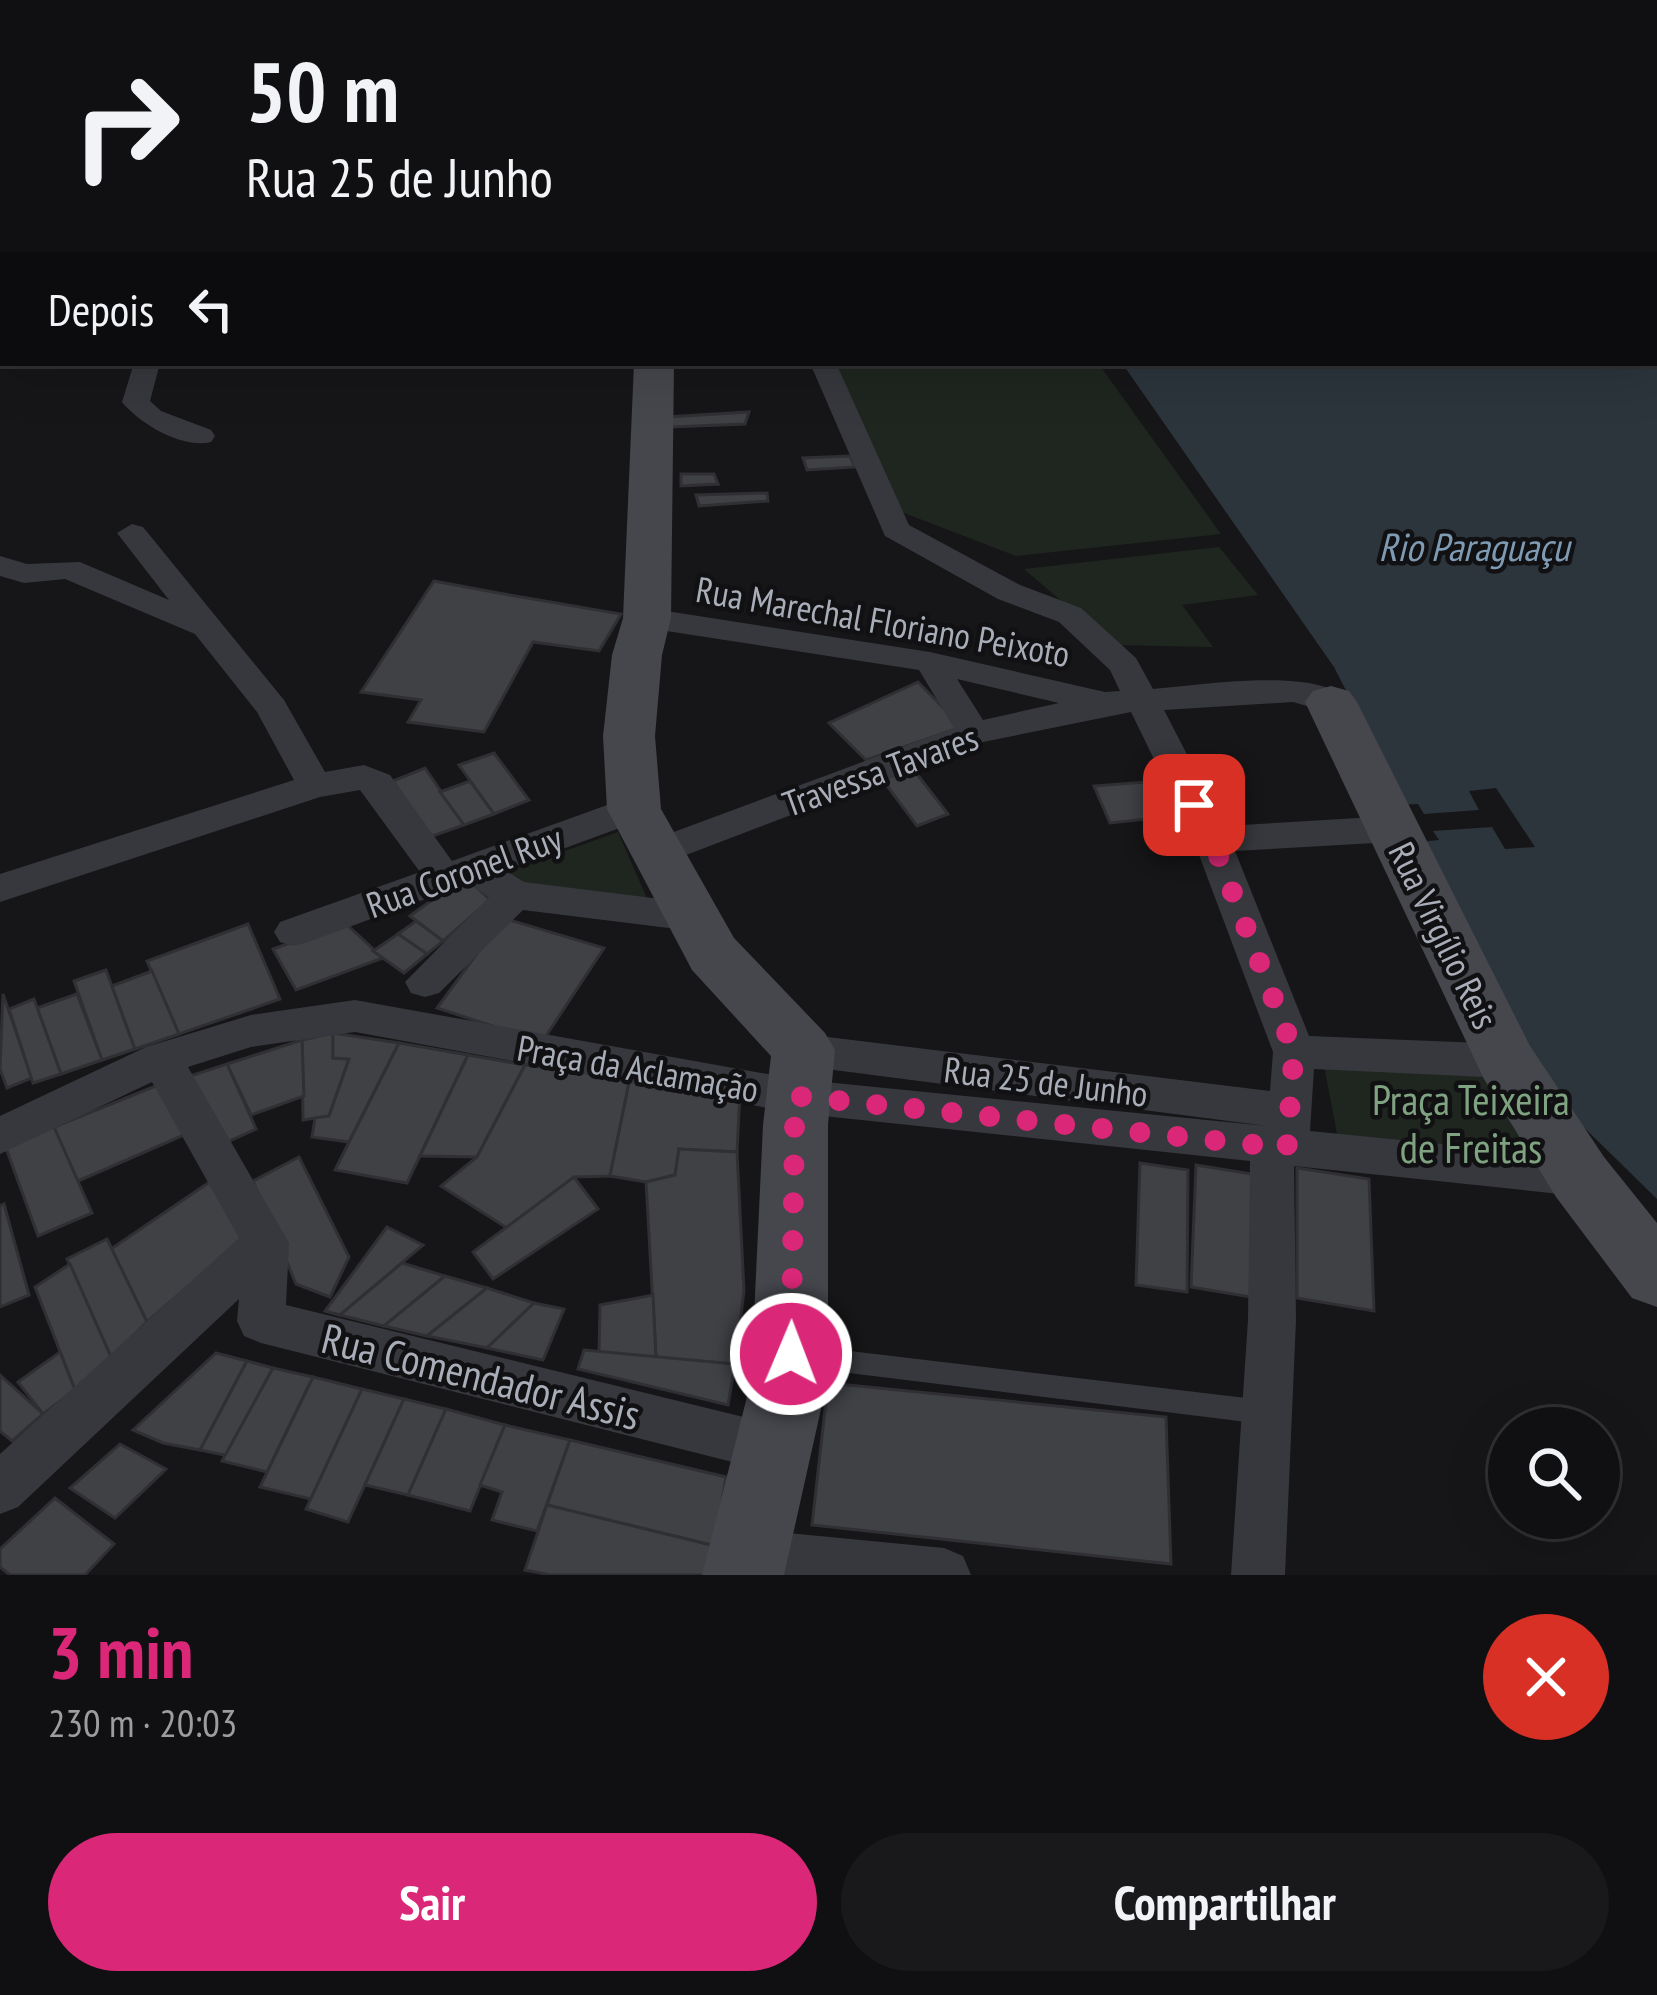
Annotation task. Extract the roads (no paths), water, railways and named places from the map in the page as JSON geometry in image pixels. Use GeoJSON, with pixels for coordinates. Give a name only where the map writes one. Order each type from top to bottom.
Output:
{"type":"FeatureCollection","features":[{"type":"Feature","properties":{"kind":"street"},"geometry":{"type":"LineString","coordinates":[[146,366],[136,402],[152,417],[201,436]]}},
{"type":"Feature","properties":{"kind":"street"},"geometry":{"type":"LineString","coordinates":[[647,830],[628,736],[637,655],[647,618],[654,366]]}},
{"type":"Feature","properties":{"kind":"street"},"geometry":{"type":"LineString","coordinates":[[824,366],[896,530],[1009,592],[1070,615],[1124,665],[1122,703],[1212,839],[1294,1052],[1282,1136],[1258,1575]]}},
{"type":"Feature","properties":{"kind":"street"},"geometry":{"type":"LineString","coordinates":[[132,533],[272,708],[315,786]]}},
{"type":"Feature","properties":{"kind":"street"},"geometry":{"type":"LineString","coordinates":[[0,565],[24,574],[70,568],[208,628]]}},
{"type":"Feature","properties":{"kind":"street","name":"Rua Marechal Floriano Peixoto"},"geometry":{"type":"LineString","coordinates":[[647,618],[930,662],[1122,703]]}},
{"type":"Feature","properties":{"kind":"street"},"geometry":{"type":"LineString","coordinates":[[930,662],[974,733]]}},
{"type":"Feature","properties":{"kind":"street"},"geometry":{"type":"LineString","coordinates":[[1122,703],[1292,691],[1321,695],[1331,702]]}},
{"type":"Feature","properties":{"kind":"street","name":"Rua Virgílio Reis"},"geometry":{"type":"LineString","coordinates":[[1331,702],[1506,1061],[1580,1177],[1657,1276]]}},
{"type":"Feature","properties":{"kind":"street","name":"Travessa Tavares"},"geometry":{"type":"LineString","coordinates":[[647,830],[974,733],[1122,703]]}},
{"type":"Feature","properties":{"kind":"street"},"geometry":{"type":"LineString","coordinates":[[0,888],[315,786],[364,777],[377,783],[460,874],[515,895],[693,917]]}},
{"type":"Feature","properties":{"kind":"street"},"geometry":{"type":"LineString","coordinates":[[1212,839],[1392,829]]}},
{"type":"Feature","properties":{"kind":"street","name":"Rua Coronel Ruy"},"geometry":{"type":"LineString","coordinates":[[294,932],[460,874],[647,830]]}},
{"type":"Feature","properties":{"kind":"street","name":"Praça da Aclamação"},"geometry":{"type":"LineString","coordinates":[[647,830],[713,954],[799,1073]]}},
{"type":"Feature","properties":{"kind":"street"},"geometry":{"type":"LineString","coordinates":[[424,982],[515,895]]}},
{"type":"Feature","properties":{"kind":"street","name":"Praça da Aclamação"},"geometry":{"type":"LineString","coordinates":[[0,1136],[161,1060],[251,1031],[355,1016],[799,1073]]}},
{"type":"Feature","properties":{"kind":"street"},"geometry":{"type":"LineString","coordinates":[[1294,1052],[1506,1061]]}},
{"type":"Feature","properties":{"kind":"street"},"geometry":{"type":"LineString","coordinates":[[161,1060],[266,1243],[261,1322]]}},
{"type":"Feature","properties":{"kind":"street"},"geometry":{"type":"LineString","coordinates":[[799,1073],[791,1354],[776,1449],[744,1565],[944,1575]]}},
{"type":"Feature","properties":{"kind":"street","name":"Rua 25 de Junho"},"geometry":{"type":"LineString","coordinates":[[799,1073],[1282,1136]]}},
{"type":"Feature","properties":{"kind":"street"},"geometry":{"type":"LineString","coordinates":[[1282,1136],[1580,1177]]}},
{"type":"Feature","properties":{"kind":"street"},"geometry":{"type":"LineString","coordinates":[[0,1489],[266,1243]]}},
{"type":"Feature","properties":{"kind":"street","name":"Rua Comendador Assis"},"geometry":{"type":"LineString","coordinates":[[197,1308],[776,1449]]}},
{"type":"Feature","properties":{"kind":"lane"},"geometry":{"type":"LineString","coordinates":[[791,1354],[1267,1413]]}},
{"type":"Feature","properties":{"kind":"water","name":"Rio Paraguaçu"},"geometry":{"type":"Polygon","coordinates":[[[1124,366],[1657,366],[1657,1199],[1556,1100],[1334,667],[1124,366]]]}},
{"type":"Feature","properties":{"kind":"park label","name":"Praça Teixeira de Freitas"},"geometry":{"type":"Point","coordinates":[1471,1123]}}]}
